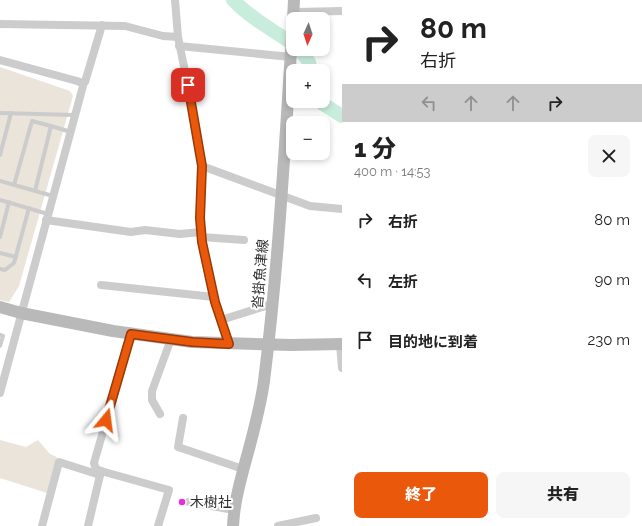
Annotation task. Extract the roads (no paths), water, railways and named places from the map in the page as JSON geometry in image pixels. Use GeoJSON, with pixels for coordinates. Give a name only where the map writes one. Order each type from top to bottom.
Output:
{"type":"FeatureCollection","features":[{"type":"Feature","properties":{"kind":"main road","name":"沓掛魚津線"},"geometry":{"type":"LineString","coordinates":[[233,526],[234,510],[243,469],[255,426],[263,385],[268,345],[281,196],[290,57]]}},
{"type":"Feature","properties":{"kind":"main road"},"geometry":{"type":"LineString","coordinates":[[0,306],[21,312],[131,334],[192,342],[268,345],[341,344]]}},
{"type":"Feature","properties":{"kind":"street"},"geometry":{"type":"LineString","coordinates":[[175,0],[178,37],[193,111],[202,166],[200,218],[201,234],[214,297],[229,344]]}},
{"type":"Feature","properties":{"kind":"street"},"geometry":{"type":"LineString","coordinates":[[330,12],[342,12]]}},
{"type":"Feature","properties":{"kind":"street"},"geometry":{"type":"LineString","coordinates":[[0,24],[124,26],[163,36],[178,37]]}},
{"type":"Feature","properties":{"kind":"street"},"geometry":{"type":"LineString","coordinates":[[82,83],[86,82],[102,25]]}},
{"type":"Feature","properties":{"kind":"street"},"geometry":{"type":"LineString","coordinates":[[180,46],[290,57]]}},
{"type":"Feature","properties":{"kind":"street"},"geometry":{"type":"LineString","coordinates":[[0,60],[82,83]]}},
{"type":"Feature","properties":{"kind":"street"},"geometry":{"type":"LineString","coordinates":[[0,393],[71,132],[83,86],[82,83]]}},
{"type":"Feature","properties":{"kind":"street"},"geometry":{"type":"LineString","coordinates":[[202,166],[310,206],[342,209]]}},
{"type":"Feature","properties":{"kind":"street"},"geometry":{"type":"LineString","coordinates":[[47,217],[132,232],[145,230],[180,234],[201,234],[244,240]]}},
{"type":"Feature","properties":{"kind":"street"},"geometry":{"type":"LineString","coordinates":[[101,285],[214,297]]}},
{"type":"Feature","properties":{"kind":"street"},"geometry":{"type":"LineString","coordinates":[[221,320],[272,304]]}},
{"type":"Feature","properties":{"kind":"street"},"geometry":{"type":"LineString","coordinates":[[101,473],[96,469],[94,463],[131,334]]}},
{"type":"Feature","properties":{"kind":"street"},"geometry":{"type":"LineString","coordinates":[[160,414],[152,400],[152,392],[171,339]]}},
{"type":"Feature","properties":{"kind":"street"},"geometry":{"type":"LineString","coordinates":[[341,344],[342,368]]}},
{"type":"Feature","properties":{"kind":"street"},"geometry":{"type":"LineString","coordinates":[[183,418],[178,447],[243,469]]}},
{"type":"Feature","properties":{"kind":"street"},"geometry":{"type":"LineString","coordinates":[[42,526],[59,462],[169,490],[158,526]]}},
{"type":"Feature","properties":{"kind":"street"},"geometry":{"type":"LineString","coordinates":[[88,526],[101,473]]}},
{"type":"Feature","properties":{"kind":"street"},"geometry":{"type":"LineString","coordinates":[[189,502],[234,510]]}},
{"type":"Feature","properties":{"kind":"street"},"geometry":{"type":"LineString","coordinates":[[278,526],[316,518]]}},
{"type":"Feature","properties":{"kind":"lane"},"geometry":{"type":"LineString","coordinates":[[0,113],[75,116]]}},
{"type":"Feature","properties":{"kind":"lane"},"geometry":{"type":"LineString","coordinates":[[0,155],[11,113]]}},
{"type":"Feature","properties":{"kind":"lane"},"geometry":{"type":"LineString","coordinates":[[14,185],[34,114]]}},
{"type":"Feature","properties":{"kind":"lane"},"geometry":{"type":"LineString","coordinates":[[32,121],[71,132]]}},
{"type":"Feature","properties":{"kind":"lane"},"geometry":{"type":"LineString","coordinates":[[35,191],[51,126]]}},
{"type":"Feature","properties":{"kind":"lane"},"geometry":{"type":"LineString","coordinates":[[0,181],[53,196]]}},
{"type":"Feature","properties":{"kind":"lane"},"geometry":{"type":"LineString","coordinates":[[0,200],[29,208],[47,217]]}},
{"type":"Feature","properties":{"kind":"lane"},"geometry":{"type":"LineString","coordinates":[[0,237],[9,202]]}},
{"type":"Feature","properties":{"kind":"lane"},"geometry":{"type":"LineString","coordinates":[[0,269],[5,270],[14,263],[29,208]]}},
{"type":"Feature","properties":{"kind":"lane"},"geometry":{"type":"LineString","coordinates":[[0,253],[16,257]]}},
{"type":"Feature","properties":{"kind":"lane"},"geometry":{"type":"LineString","coordinates":[[0,335],[3,336],[0,346]]}},
{"type":"Feature","properties":{"kind":"waterway"},"geometry":{"type":"LineString","coordinates":[[233,0],[254,18],[286,39]]}},
{"type":"Feature","properties":{"kind":"waterway"},"geometry":{"type":"LineString","coordinates":[[304,56],[309,64]]}},
{"type":"Feature","properties":{"kind":"waterway"},"geometry":{"type":"LineString","coordinates":[[329,108],[342,116]]}},
{"type":"Feature","properties":{"kind":"place","name":"木樹社"},"geometry":{"type":"Point","coordinates":[182,502]}}]}
